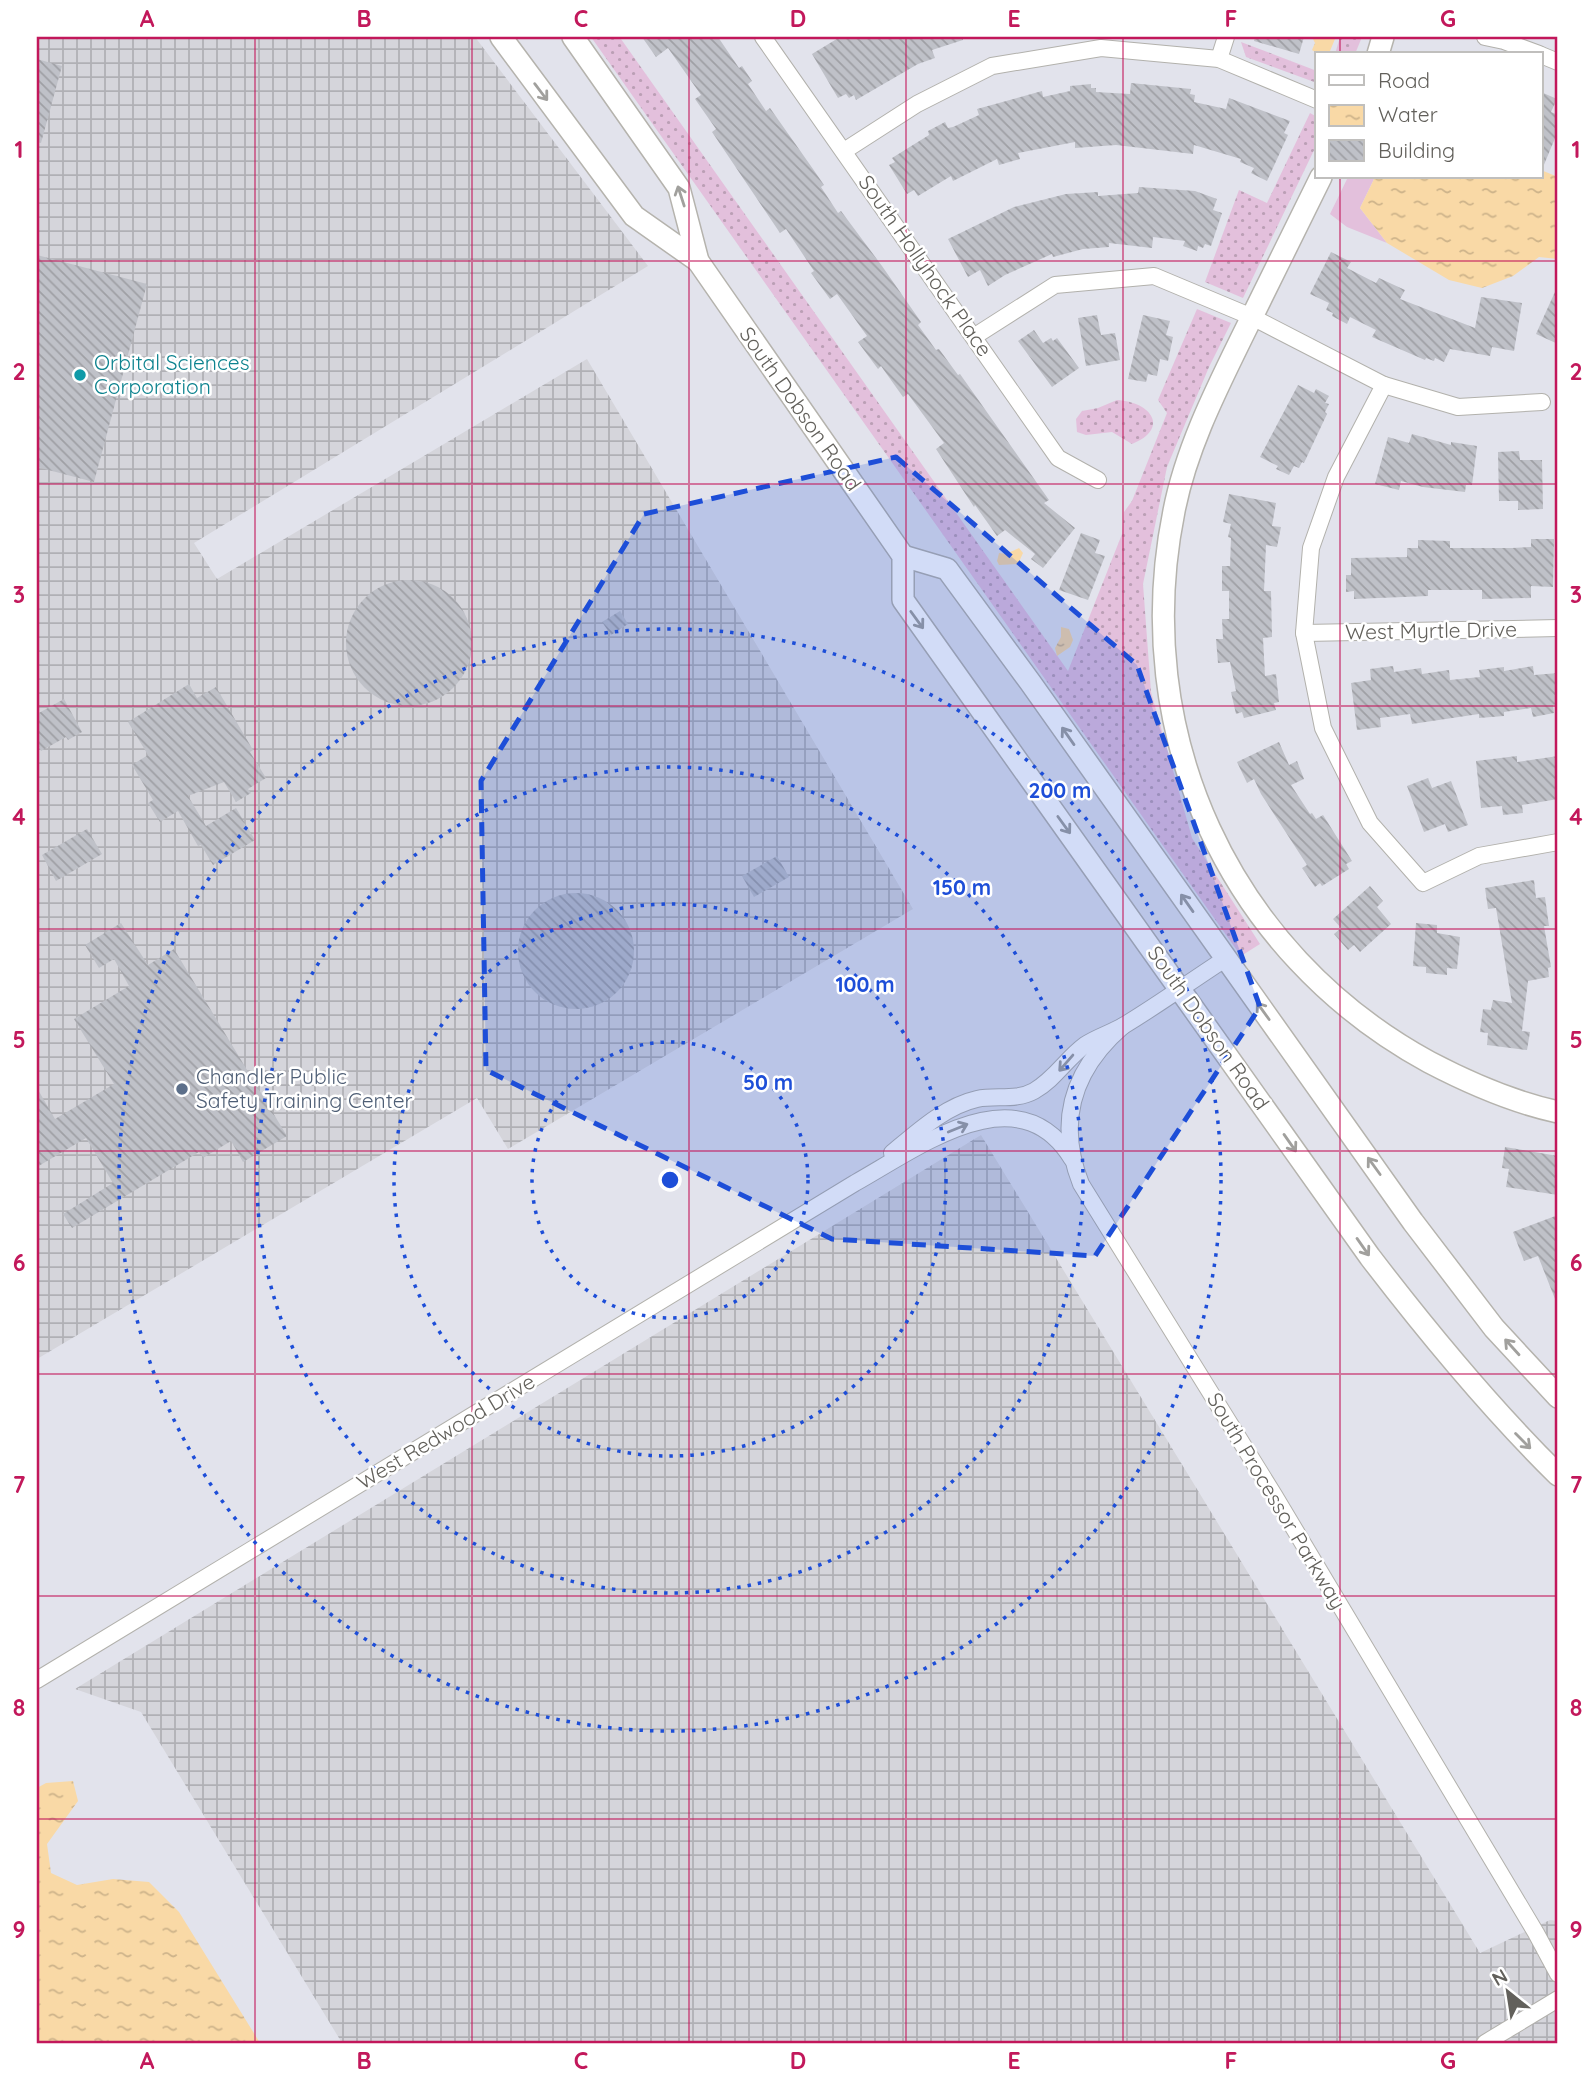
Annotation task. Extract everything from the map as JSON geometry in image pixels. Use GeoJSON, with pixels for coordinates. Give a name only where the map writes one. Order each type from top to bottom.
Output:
{"type":"FeatureCollection","features":[{"type":"Feature","properties":{"kind":"main road","name":"South Dobson Road"},"geometry":{"type":"LineString","coordinates":[[500,37],[634,216],[698,261],[903,556],[903,600],[1370,1257],[1429,1335],[1483,1397],[1558,1475]]}},
{"type":"Feature","properties":{"kind":"main road","name":"South Dobson Road"},"geometry":{"type":"LineString","coordinates":[[573,37],[679,188],[698,261]]}},
{"type":"Feature","properties":{"kind":"main road"},"geometry":{"type":"LineString","coordinates":[[1321,178],[1211,402],[1179,488],[1166,556],[1162,595],[1170,709],[1192,787],[1214,838],[1250,901],[1292,954],[1338,1000],[1393,1041],[1447,1072],[1497,1095],[1558,1112]]}},
{"type":"Feature","properties":{"kind":"main road"},"geometry":{"type":"LineString","coordinates":[[903,556],[947,569],[1453,1275],[1494,1328],[1558,1397]]}},
{"type":"Feature","properties":{"kind":"street","name":"South Hollyhock Place"},"geometry":{"type":"LineString","coordinates":[[763,37],[845,150],[1058,458],[1098,480]]}},
{"type":"Feature","properties":{"kind":"street"},"geometry":{"type":"LineString","coordinates":[[1219,59],[1226,37]]}},
{"type":"Feature","properties":{"kind":"street"},"geometry":{"type":"LineString","coordinates":[[1485,37],[1532,52]]}},
{"type":"Feature","properties":{"kind":"street"},"geometry":{"type":"LineString","coordinates":[[845,150],[917,104],[992,66],[1101,48],[1219,59],[1315,99]]}},
{"type":"Feature","properties":{"kind":"street"},"geometry":{"type":"LineString","coordinates":[[975,336],[1055,285],[1154,276],[1252,317],[1384,385],[1458,407],[1542,402]]}},
{"type":"Feature","properties":{"kind":"street"},"geometry":{"type":"LineString","coordinates":[[1384,385],[1336,477],[1311,548],[1304,633],[1323,728],[1370,823],[1423,883],[1479,856],[1558,842]]}},
{"type":"Feature","properties":{"kind":"street","name":"West Myrtle Drive"},"geometry":{"type":"LineString","coordinates":[[1304,633],[1558,628]]}},
{"type":"Feature","properties":{"kind":"street","name":"West Redwood Drive"},"geometry":{"type":"LineString","coordinates":[[855,1183],[949,1111],[976,1099],[1028,1094],[1051,1080],[1078,1050],[1092,1040],[1123,1026],[1226,959]]}},
{"type":"Feature","properties":{"kind":"street","name":"South Processor Parkway"},"geometry":{"type":"LineString","coordinates":[[1123,1026],[1088,1062],[1069,1118],[1072,1159],[1087,1196],[1281,1507],[1558,1974]]}},
{"type":"Feature","properties":{"kind":"street","name":"West Redwood Drive"},"geometry":{"type":"LineString","coordinates":[[37,1680],[855,1183],[956,1128],[998,1118],[1020,1119],[1042,1127],[1061,1143],[1072,1159]]}},
{"type":"Feature","properties":{"kind":"street"},"geometry":{"type":"LineString","coordinates":[[1485,2043],[1558,1999]]}},
{"type":"Feature","properties":{"kind":"highlighted area"},"geometry":{"type":"Polygon","coordinates":[[[896,457],[1137,665],[1260,1007],[1095,1256],[832,1239],[486,1070],[481,781],[644,514],[896,457]]]}},
{"type":"Feature","properties":{"kind":"shaded area"},"geometry":{"type":"Polygon","coordinates":[[[37,37],[475,37],[648,266],[194,543],[217,579],[587,359],[913,909],[508,1149],[477,1098],[37,1359],[37,37]]]}},
{"type":"Feature","properties":{"kind":"shaded area"},"geometry":{"type":"Polygon","coordinates":[[[591,37],[622,37],[1068,671],[1122,534],[1124,512],[1132,501],[1167,413],[1158,400],[1197,309],[1231,323],[1209,367],[1167,467],[1143,584],[1151,692],[1192,838],[1260,944],[1241,956],[591,37]]]}},
{"type":"Feature","properties":{"kind":"shaded area"},"geometry":{"type":"Polygon","coordinates":[[[1340,37],[1362,37],[1356,52],[1336,52],[1340,37]]]}},
{"type":"Feature","properties":{"kind":"shaded area"},"geometry":{"type":"Polygon","coordinates":[[[1241,42],[1315,70],[1315,82],[1246,57],[1241,42]]]}},
{"type":"Feature","properties":{"kind":"shaded area"},"geometry":{"type":"Polygon","coordinates":[[[1310,113],[1315,116],[1315,148],[1243,298],[1205,282],[1239,190],[1267,203],[1310,113]]]}},
{"type":"Feature","properties":{"kind":"shaded area"},"geometry":{"type":"Polygon","coordinates":[[[1348,178],[1375,178],[1360,208],[1387,243],[1347,227],[1330,214],[1348,178]]]}},
{"type":"Feature","properties":{"kind":"shaded area"},"geometry":{"type":"Polygon","coordinates":[[[1117,400],[1139,406],[1152,417],[1151,431],[1144,438],[1132,444],[1112,432],[1086,435],[1077,432],[1076,419],[1082,411],[1117,400]]]}},
{"type":"Feature","properties":{"kind":"shaded area"},"geometry":{"type":"Polygon","coordinates":[[[981,1135],[1480,1953],[1550,1920],[1558,1921],[1558,2043],[342,2043],[141,1712],[75,1689],[981,1135]]]}},
{"type":"Feature","properties":{"kind":"water"},"geometry":{"type":"Polygon","coordinates":[[[1312,37],[1335,39],[1330,51],[1326,52],[1312,50],[1315,43],[1312,37]]]}},
{"type":"Feature","properties":{"kind":"water"},"geometry":{"type":"Polygon","coordinates":[[[1542,170],[1558,177],[1558,259],[1539,257],[1513,276],[1482,288],[1449,280],[1387,243],[1360,208],[1375,178],[1542,178],[1542,170]]]}},
{"type":"Feature","properties":{"kind":"water"},"geometry":{"type":"Polygon","coordinates":[[[1019,548],[1023,553],[1018,564],[999,565],[999,553],[1006,554],[1019,548]]]}},
{"type":"Feature","properties":{"kind":"water"},"geometry":{"type":"Polygon","coordinates":[[[1061,627],[1069,629],[1073,640],[1070,647],[1057,656],[1055,648],[1061,637],[1061,627]]]}},
{"type":"Feature","properties":{"kind":"water"},"geometry":{"type":"Polygon","coordinates":[[[73,1781],[78,1801],[47,1844],[51,1873],[77,1885],[113,1879],[149,1882],[179,1912],[260,2043],[37,2043],[37,1788],[46,1783],[73,1781]]]}},
{"type":"Feature","properties":{"kind":"building"},"geometry":{"type":"Polygon","coordinates":[[[642,37],[718,37],[739,68],[742,66],[752,81],[748,84],[766,111],[770,108],[824,185],[821,187],[838,213],[841,211],[921,322],[918,325],[936,350],[939,349],[958,375],[960,374],[1049,500],[1044,503],[1075,528],[1043,568],[1031,559],[1035,554],[1005,530],[997,536],[975,505],[974,507],[936,449],[944,443],[908,394],[903,397],[881,366],[878,369],[858,342],[867,336],[837,294],[830,299],[811,273],[814,271],[786,229],[780,233],[712,132],[716,129],[695,99],[701,95],[668,48],[656,57],[642,37]]]}},
{"type":"Feature","properties":{"kind":"building"},"geometry":{"type":"Polygon","coordinates":[[[840,37],[963,37],[963,40],[932,50],[935,58],[918,64],[856,100],[854,95],[849,98],[846,94],[838,98],[812,54],[840,37]]]}},
{"type":"Feature","properties":{"kind":"building"},"geometry":{"type":"Polygon","coordinates":[[[1255,37],[1304,37],[1299,54],[1254,41],[1255,37]]]}},
{"type":"Feature","properties":{"kind":"building"},"geometry":{"type":"Polygon","coordinates":[[[37,59],[62,66],[41,143],[37,142],[37,59]]]}},
{"type":"Feature","properties":{"kind":"building"},"geometry":{"type":"Polygon","coordinates":[[[1131,83],[1191,89],[1190,94],[1195,95],[1194,102],[1226,109],[1229,98],[1290,121],[1284,133],[1288,135],[1267,181],[1251,173],[1254,168],[1240,162],[1241,159],[1194,145],[1193,154],[1116,145],[1075,148],[1075,142],[1018,153],[1020,159],[999,165],[997,159],[953,181],[951,176],[918,196],[914,190],[907,194],[889,165],[895,162],[892,158],[929,135],[928,131],[945,122],[948,128],[953,127],[979,115],[977,109],[1042,91],[1043,97],[1070,91],[1070,86],[1091,84],[1091,88],[1096,88],[1096,92],[1130,94],[1131,83]]]}},
{"type":"Feature","properties":{"kind":"building"},"geometry":{"type":"Polygon","coordinates":[[[1542,92],[1557,99],[1551,112],[1558,115],[1558,131],[1542,170],[1542,92]]]}},
{"type":"Feature","properties":{"kind":"building"},"geometry":{"type":"Polygon","coordinates":[[[1139,187],[1195,191],[1217,199],[1213,210],[1222,213],[1211,246],[1198,246],[1197,251],[1183,246],[1185,241],[1153,237],[1152,248],[1109,243],[1109,247],[1083,249],[1053,257],[1052,254],[1005,275],[988,286],[980,270],[968,277],[948,239],[1014,207],[1066,194],[1098,192],[1098,196],[1138,193],[1139,187]]]}},
{"type":"Feature","properties":{"kind":"building"},"geometry":{"type":"Polygon","coordinates":[[[1331,252],[1351,262],[1347,268],[1376,283],[1379,278],[1405,290],[1400,299],[1475,328],[1481,297],[1522,303],[1514,351],[1492,347],[1490,356],[1450,349],[1444,362],[1435,358],[1434,361],[1425,360],[1372,337],[1376,330],[1350,317],[1347,324],[1332,316],[1333,313],[1326,310],[1329,303],[1310,294],[1331,252]]]}},
{"type":"Feature","properties":{"kind":"building","name":"Orbital Sciences Corporation"},"geometry":{"type":"Polygon","coordinates":[[[37,255],[147,284],[94,482],[37,467],[37,255]]]}},
{"type":"Feature","properties":{"kind":"building"},"geometry":{"type":"Polygon","coordinates":[[[1558,285],[1558,344],[1536,334],[1558,285]]]}},
{"type":"Feature","properties":{"kind":"building"},"geometry":{"type":"Polygon","coordinates":[[[1097,315],[1101,335],[1115,333],[1120,360],[1086,366],[1078,318],[1097,315]]]}},
{"type":"Feature","properties":{"kind":"building"},"geometry":{"type":"Polygon","coordinates":[[[1143,315],[1170,321],[1166,335],[1173,337],[1168,361],[1160,359],[1157,376],[1148,374],[1146,382],[1128,379],[1143,315]]]}},
{"type":"Feature","properties":{"kind":"building"},"geometry":{"type":"Polygon","coordinates":[[[1034,330],[1043,343],[1057,338],[1079,368],[1052,387],[1018,341],[1034,330]]]}},
{"type":"Feature","properties":{"kind":"building"},"geometry":{"type":"Polygon","coordinates":[[[1298,385],[1314,393],[1316,389],[1329,396],[1325,403],[1329,404],[1304,463],[1302,462],[1299,468],[1294,466],[1289,475],[1260,457],[1298,385]]]}},
{"type":"Feature","properties":{"kind":"building"},"geometry":{"type":"Polygon","coordinates":[[[1412,434],[1451,445],[1451,442],[1477,446],[1472,485],[1466,485],[1465,492],[1423,487],[1401,481],[1399,490],[1375,484],[1388,437],[1409,443],[1412,434]]]}},
{"type":"Feature","properties":{"kind":"building"},"geometry":{"type":"Polygon","coordinates":[[[1519,451],[1520,460],[1542,460],[1543,509],[1518,510],[1518,501],[1499,501],[1498,452],[1519,451]]]}},
{"type":"Feature","properties":{"kind":"building"},"geometry":{"type":"Polygon","coordinates":[[[1229,494],[1276,503],[1272,526],[1281,527],[1277,547],[1266,545],[1264,591],[1271,591],[1272,637],[1263,638],[1265,676],[1276,674],[1279,702],[1274,703],[1276,710],[1244,718],[1242,712],[1236,714],[1231,692],[1236,691],[1230,662],[1218,663],[1216,639],[1223,639],[1222,619],[1229,619],[1229,591],[1222,591],[1222,566],[1230,566],[1231,538],[1228,537],[1231,524],[1223,522],[1229,494]]]}},
{"type":"Feature","properties":{"kind":"building"},"geometry":{"type":"Polygon","coordinates":[[[1081,533],[1100,540],[1095,553],[1105,556],[1088,600],[1059,590],[1081,533]]]}},
{"type":"Feature","properties":{"kind":"building"},"geometry":{"type":"Polygon","coordinates":[[[1531,539],[1554,539],[1553,587],[1531,586],[1531,598],[1482,599],[1482,590],[1428,590],[1428,596],[1354,599],[1354,591],[1346,592],[1346,575],[1351,575],[1351,558],[1407,557],[1407,548],[1418,548],[1418,540],[1450,541],[1450,548],[1512,548],[1531,547],[1531,539]]]}},
{"type":"Feature","properties":{"kind":"building"},"geometry":{"type":"Polygon","coordinates":[[[409,580],[433,584],[454,598],[468,619],[472,643],[468,667],[454,688],[433,702],[409,706],[385,702],[364,688],[350,667],[346,643],[350,619],[364,598],[385,584],[409,580]]]}},
{"type":"Feature","properties":{"kind":"building"},"geometry":{"type":"Polygon","coordinates":[[[620,611],[628,624],[611,635],[602,622],[620,611]]]}},
{"type":"Feature","properties":{"kind":"building"},"geometry":{"type":"Polygon","coordinates":[[[1393,666],[1394,672],[1421,668],[1422,674],[1449,670],[1450,680],[1480,677],[1479,670],[1504,667],[1504,671],[1533,666],[1534,675],[1558,673],[1558,704],[1553,705],[1554,713],[1533,717],[1531,708],[1504,712],[1504,716],[1479,718],[1479,714],[1412,724],[1410,714],[1380,718],[1381,727],[1357,730],[1351,683],[1371,680],[1370,669],[1393,666]]]}},
{"type":"Feature","properties":{"kind":"building"},"geometry":{"type":"Polygon","coordinates":[[[189,684],[197,698],[216,687],[266,778],[248,789],[251,793],[236,802],[224,782],[188,796],[206,826],[236,808],[255,840],[213,865],[201,845],[198,846],[178,811],[160,822],[148,803],[153,800],[132,765],[148,755],[128,722],[189,684]]]}},
{"type":"Feature","properties":{"kind":"building"},"geometry":{"type":"Polygon","coordinates":[[[64,699],[82,732],[68,740],[66,737],[41,751],[37,743],[37,714],[64,699]]]}},
{"type":"Feature","properties":{"kind":"building"},"geometry":{"type":"Polygon","coordinates":[[[1279,742],[1289,765],[1297,761],[1304,779],[1291,785],[1310,814],[1316,819],[1323,815],[1352,861],[1346,864],[1349,869],[1322,886],[1320,883],[1315,887],[1302,868],[1307,865],[1254,779],[1247,783],[1237,762],[1279,742]]]}},
{"type":"Feature","properties":{"kind":"building"},"geometry":{"type":"Polygon","coordinates":[[[1517,756],[1517,762],[1558,756],[1558,799],[1522,805],[1523,813],[1503,815],[1502,806],[1481,808],[1476,761],[1517,756]]]}},
{"type":"Feature","properties":{"kind":"building"},"geometry":{"type":"Polygon","coordinates":[[[1428,778],[1432,788],[1451,781],[1468,825],[1448,832],[1445,824],[1424,832],[1407,786],[1428,778]]]}},
{"type":"Feature","properties":{"kind":"building"},"geometry":{"type":"Polygon","coordinates":[[[87,829],[102,854],[56,881],[42,855],[87,829]]]}},
{"type":"Feature","properties":{"kind":"building"},"geometry":{"type":"Polygon","coordinates":[[[777,856],[789,877],[754,897],[742,876],[777,856]]]}},
{"type":"Feature","properties":{"kind":"building"},"geometry":{"type":"Polygon","coordinates":[[[1534,880],[1536,898],[1545,897],[1549,926],[1544,926],[1551,967],[1548,968],[1549,977],[1528,981],[1522,1031],[1530,1032],[1527,1050],[1487,1045],[1488,1033],[1480,1032],[1483,1009],[1491,1010],[1493,1000],[1512,1003],[1496,908],[1488,909],[1485,888],[1534,880]]]}},
{"type":"Feature","properties":{"kind":"building"},"geometry":{"type":"Polygon","coordinates":[[[1370,886],[1383,901],[1377,907],[1391,924],[1360,952],[1354,945],[1348,950],[1334,934],[1341,928],[1333,919],[1370,886]]]}},
{"type":"Feature","properties":{"kind":"building"},"geometry":{"type":"Polygon","coordinates":[[[576,893],[598,897],[617,910],[630,929],[634,951],[630,973],[617,992],[598,1005],[576,1009],[554,1005],[535,992],[522,973],[518,951],[522,929],[535,910],[554,897],[576,893]]]}},
{"type":"Feature","properties":{"kind":"building","name":"Chandler Public Safety Training Center"},"geometry":{"type":"Polygon","coordinates":[[[121,923],[148,965],[174,949],[287,1136],[243,1162],[231,1141],[203,1158],[199,1152],[72,1228],[63,1214],[113,1183],[86,1138],[37,1167],[37,1088],[55,1119],[114,1084],[74,1019],[129,986],[114,959],[99,968],[85,945],[121,923]]]}},
{"type":"Feature","properties":{"kind":"building"},"geometry":{"type":"Polygon","coordinates":[[[1416,923],[1437,925],[1437,933],[1460,937],[1457,969],[1447,968],[1447,975],[1426,973],[1426,967],[1413,966],[1416,923]]]}},
{"type":"Feature","properties":{"kind":"building"},"geometry":{"type":"Polygon","coordinates":[[[1505,1147],[1558,1156],[1558,1195],[1506,1187],[1509,1169],[1502,1168],[1505,1147]]]}},
{"type":"Feature","properties":{"kind":"building"},"geometry":{"type":"Polygon","coordinates":[[[1558,1215],[1557,1304],[1538,1256],[1524,1261],[1513,1232],[1558,1215]]]}},
{"type":"Feature","properties":{"kind":"place","name":"Orbital Sciences Corporation"},"geometry":{"type":"Point","coordinates":[80,375]}},
{"type":"Feature","properties":{"kind":"place","name":"Chandler Public Safety Training Center"},"geometry":{"type":"Point","coordinates":[182,1089]}}]}
